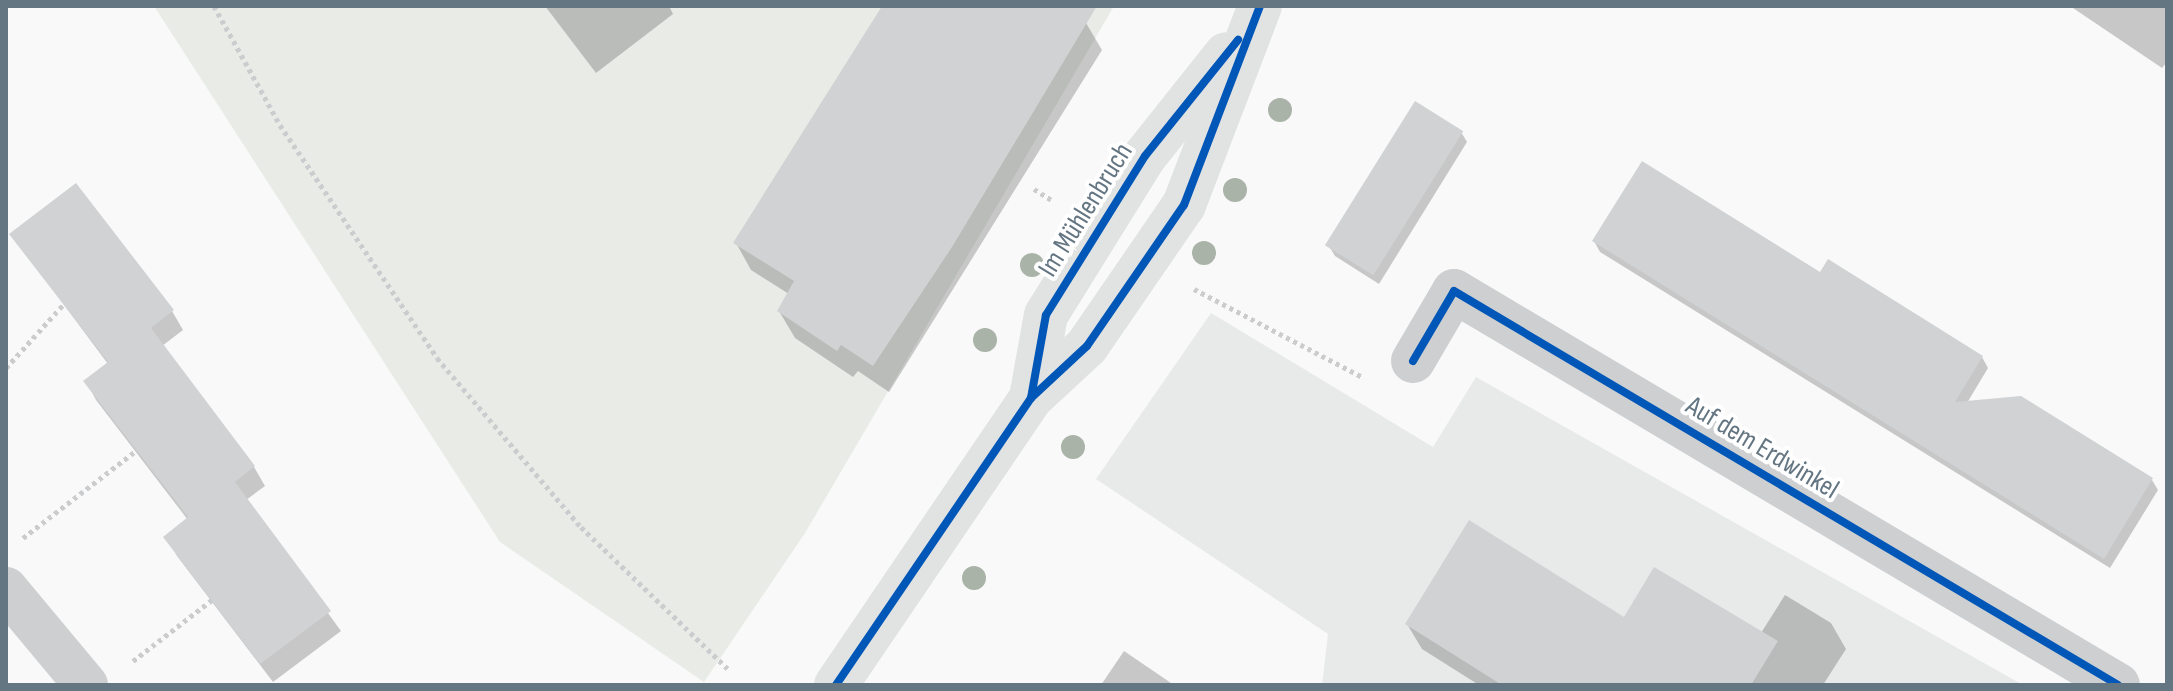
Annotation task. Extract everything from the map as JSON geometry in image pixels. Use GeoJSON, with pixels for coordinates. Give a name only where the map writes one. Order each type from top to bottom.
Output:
{"type":"FeatureCollection","features":[{"type":"Feature","properties":{"kind":"main road","name":"Im Mühlenbruch"},"geometry":{"type":"LineString","coordinates":[[1031,398],[1046,315],[1145,156],[1254,17]]}},
{"type":"Feature","properties":{"kind":"main road","name":"Im Mühlenbruch"},"geometry":{"type":"LineString","coordinates":[[836,685],[1031,398],[1087,346],[1184,205],[1254,17]]}},
{"type":"Feature","properties":{"kind":"street","name":"Auf dem Erdwinkel"},"geometry":{"type":"LineString","coordinates":[[1413,361],[1454,291],[2118,685]]}},
{"type":"Feature","properties":{"kind":"street"},"geometry":{"type":"LineString","coordinates":[[6,589],[86,685]]}},
{"type":"Feature","properties":{"kind":"path"},"geometry":{"type":"LineString","coordinates":[[214,6],[280,125],[437,358],[581,527],[729,670]]}},
{"type":"Feature","properties":{"kind":"path"},"geometry":{"type":"LineString","coordinates":[[1034,189],[1100,231]]}},
{"type":"Feature","properties":{"kind":"path"},"geometry":{"type":"LineString","coordinates":[[1146,262],[1393,394],[1413,361]]}},
{"type":"Feature","properties":{"kind":"path"},"geometry":{"type":"LineString","coordinates":[[6,368],[63,305]]}},
{"type":"Feature","properties":{"kind":"path"},"geometry":{"type":"LineString","coordinates":[[18,542],[137,450]]}},
{"type":"Feature","properties":{"kind":"path"},"geometry":{"type":"LineString","coordinates":[[127,666],[212,600]]}},
{"type":"Feature","properties":{"kind":"shaded area"},"geometry":{"type":"Polygon","coordinates":[[[154,6],[1114,6],[805,533],[704,682],[500,542],[154,6]]]}},
{"type":"Feature","properties":{"kind":"shaded area"},"geometry":{"type":"Polygon","coordinates":[[[1211,313],[1433,447],[1476,377],[2023,685],[1322,685],[1328,634],[1096,479],[1211,313]]]}},
{"type":"Feature","properties":{"kind":"building"},"geometry":{"type":"Polygon","coordinates":[[[882,6],[1097,6],[952,247],[873,366],[841,345],[837,351],[777,311],[794,281],[733,243],[882,6]]]}},
{"type":"Feature","properties":{"kind":"building"},"geometry":{"type":"Polygon","coordinates":[[[1415,101],[1463,131],[1373,275],[1325,245],[1415,101]]]}},
{"type":"Feature","properties":{"kind":"building"},"geometry":{"type":"Polygon","coordinates":[[[1642,161],[1820,272],[1828,259],[1983,356],[1955,402],[2021,396],[2153,478],[2104,559],[1592,241],[1642,161]]]}},
{"type":"Feature","properties":{"kind":"building"},"geometry":{"type":"Polygon","coordinates":[[[76,183],[174,310],[151,328],[255,466],[235,482],[331,611],[260,664],[163,537],[188,517],[83,381],[108,362],[9,234],[76,183]]]}},
{"type":"Feature","properties":{"kind":"building"},"geometry":{"type":"Polygon","coordinates":[[[1469,520],[1624,617],[1654,567],[1778,641],[1751,685],[1502,685],[1405,624],[1469,520]]]}},
{"type":"Feature","properties":{"kind":"cycle path"},"geometry":{"type":"LineString","coordinates":[[836,685],[1031,398],[1087,346],[1184,205],[1260,6]]}},
{"type":"Feature","properties":{"kind":"cycle path"},"geometry":{"type":"LineString","coordinates":[[1031,398],[1046,315],[1145,156],[1238,40]]}},
{"type":"Feature","properties":{"kind":"cycle path"},"geometry":{"type":"LineString","coordinates":[[1413,361],[1454,291],[2118,685]]}}]}
